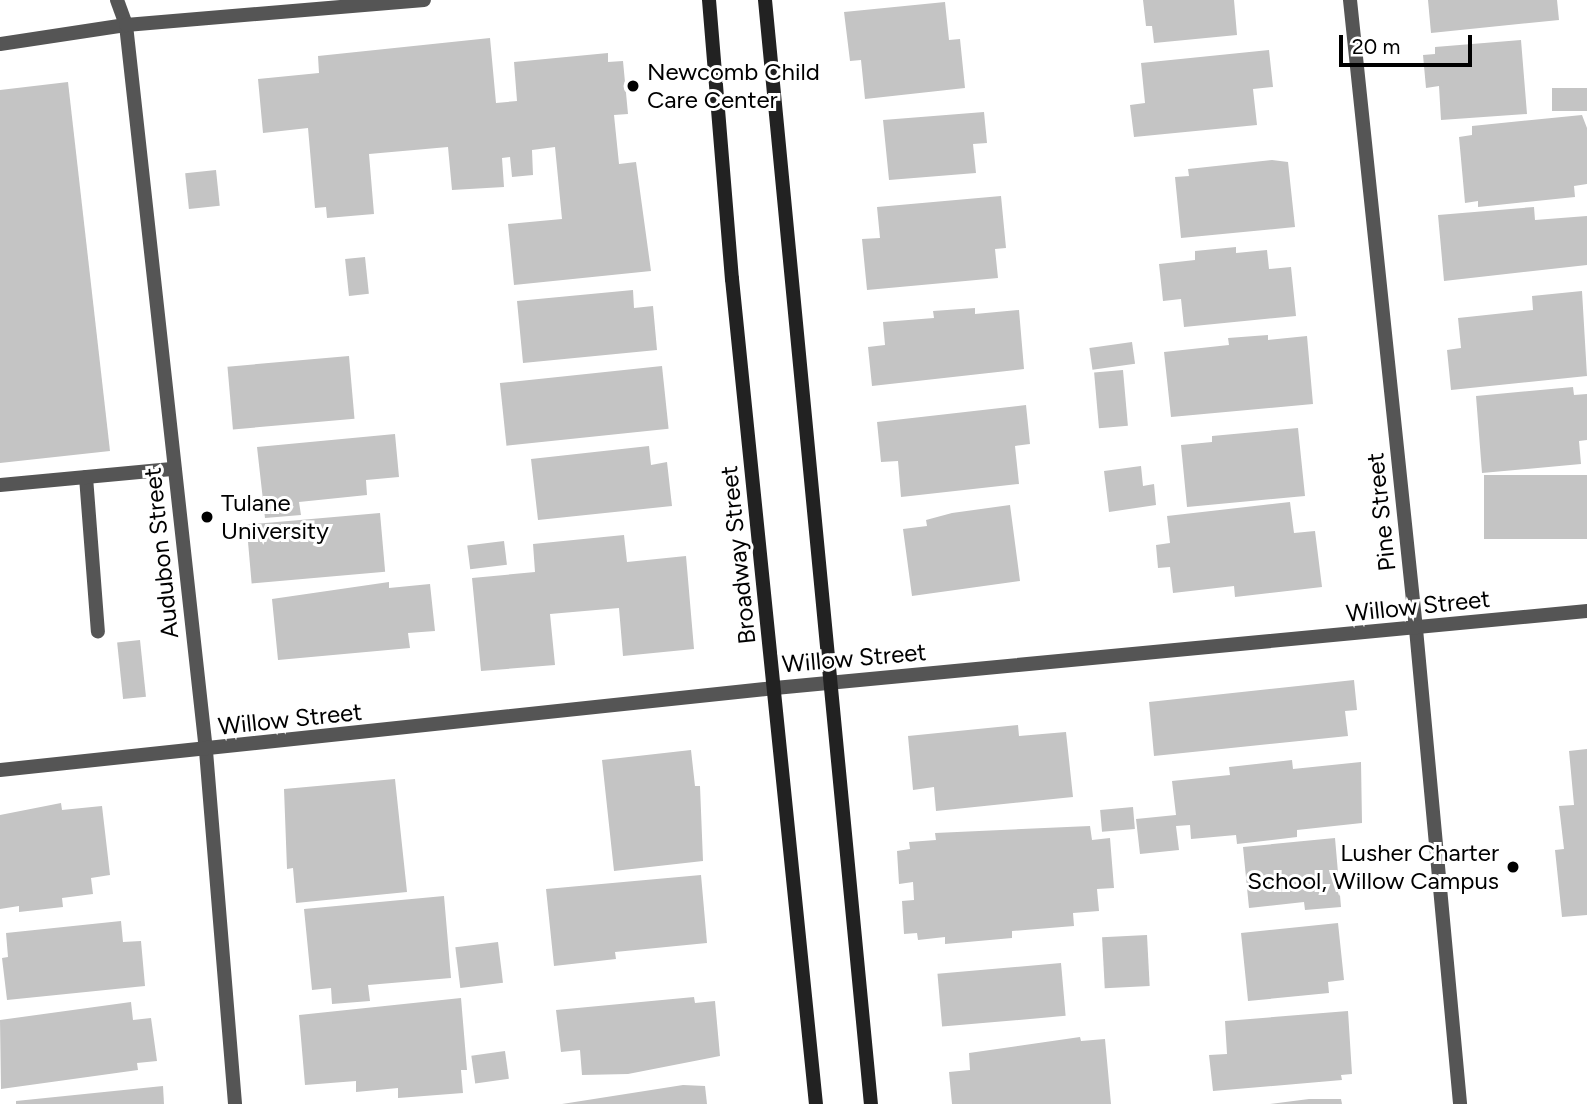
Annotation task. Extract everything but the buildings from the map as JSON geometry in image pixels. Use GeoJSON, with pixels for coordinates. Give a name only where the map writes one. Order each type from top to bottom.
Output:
{"type":"FeatureCollection","features":[{"type":"Feature","properties":{"kind":"street","name":"Audubon Street"},"geometry":{"type":"LineString","coordinates":[[117,0],[126,25],[206,751],[235,1104]]}},
{"type":"Feature","properties":{"kind":"street"},"geometry":{"type":"LineString","coordinates":[[0,44],[126,25],[424,0]]}},
{"type":"Feature","properties":{"kind":"street","name":"Broadway Street"},"geometry":{"type":"LineString","coordinates":[[709,0],[732,279],[816,1104]]}},
{"type":"Feature","properties":{"kind":"street"},"geometry":{"type":"LineString","coordinates":[[765,0],[871,1104]]}},
{"type":"Feature","properties":{"kind":"street","name":"Pine Street"},"geometry":{"type":"LineString","coordinates":[[1349,0],[1416,629],[1460,1104]]}},
{"type":"Feature","properties":{"kind":"street"},"geometry":{"type":"LineString","coordinates":[[0,485],[174,470]]}},
{"type":"Feature","properties":{"kind":"street"},"geometry":{"type":"LineString","coordinates":[[86,477],[98,632]]}},
{"type":"Feature","properties":{"kind":"street","name":"Willow Street"},"geometry":{"type":"LineString","coordinates":[[0,770],[206,751],[775,688],[1587,611]]}},
{"type":"Feature","properties":{"kind":"place","name":"Newcomb Child Care Center"},"geometry":{"type":"Point","coordinates":[633,86]}},
{"type":"Feature","properties":{"kind":"place","name":"Tulane University"},"geometry":{"type":"Point","coordinates":[207,517]}},
{"type":"Feature","properties":{"kind":"place","name":"Lusher Charter School, Willow Campus"},"geometry":{"type":"Point","coordinates":[1513,867]}}]}
